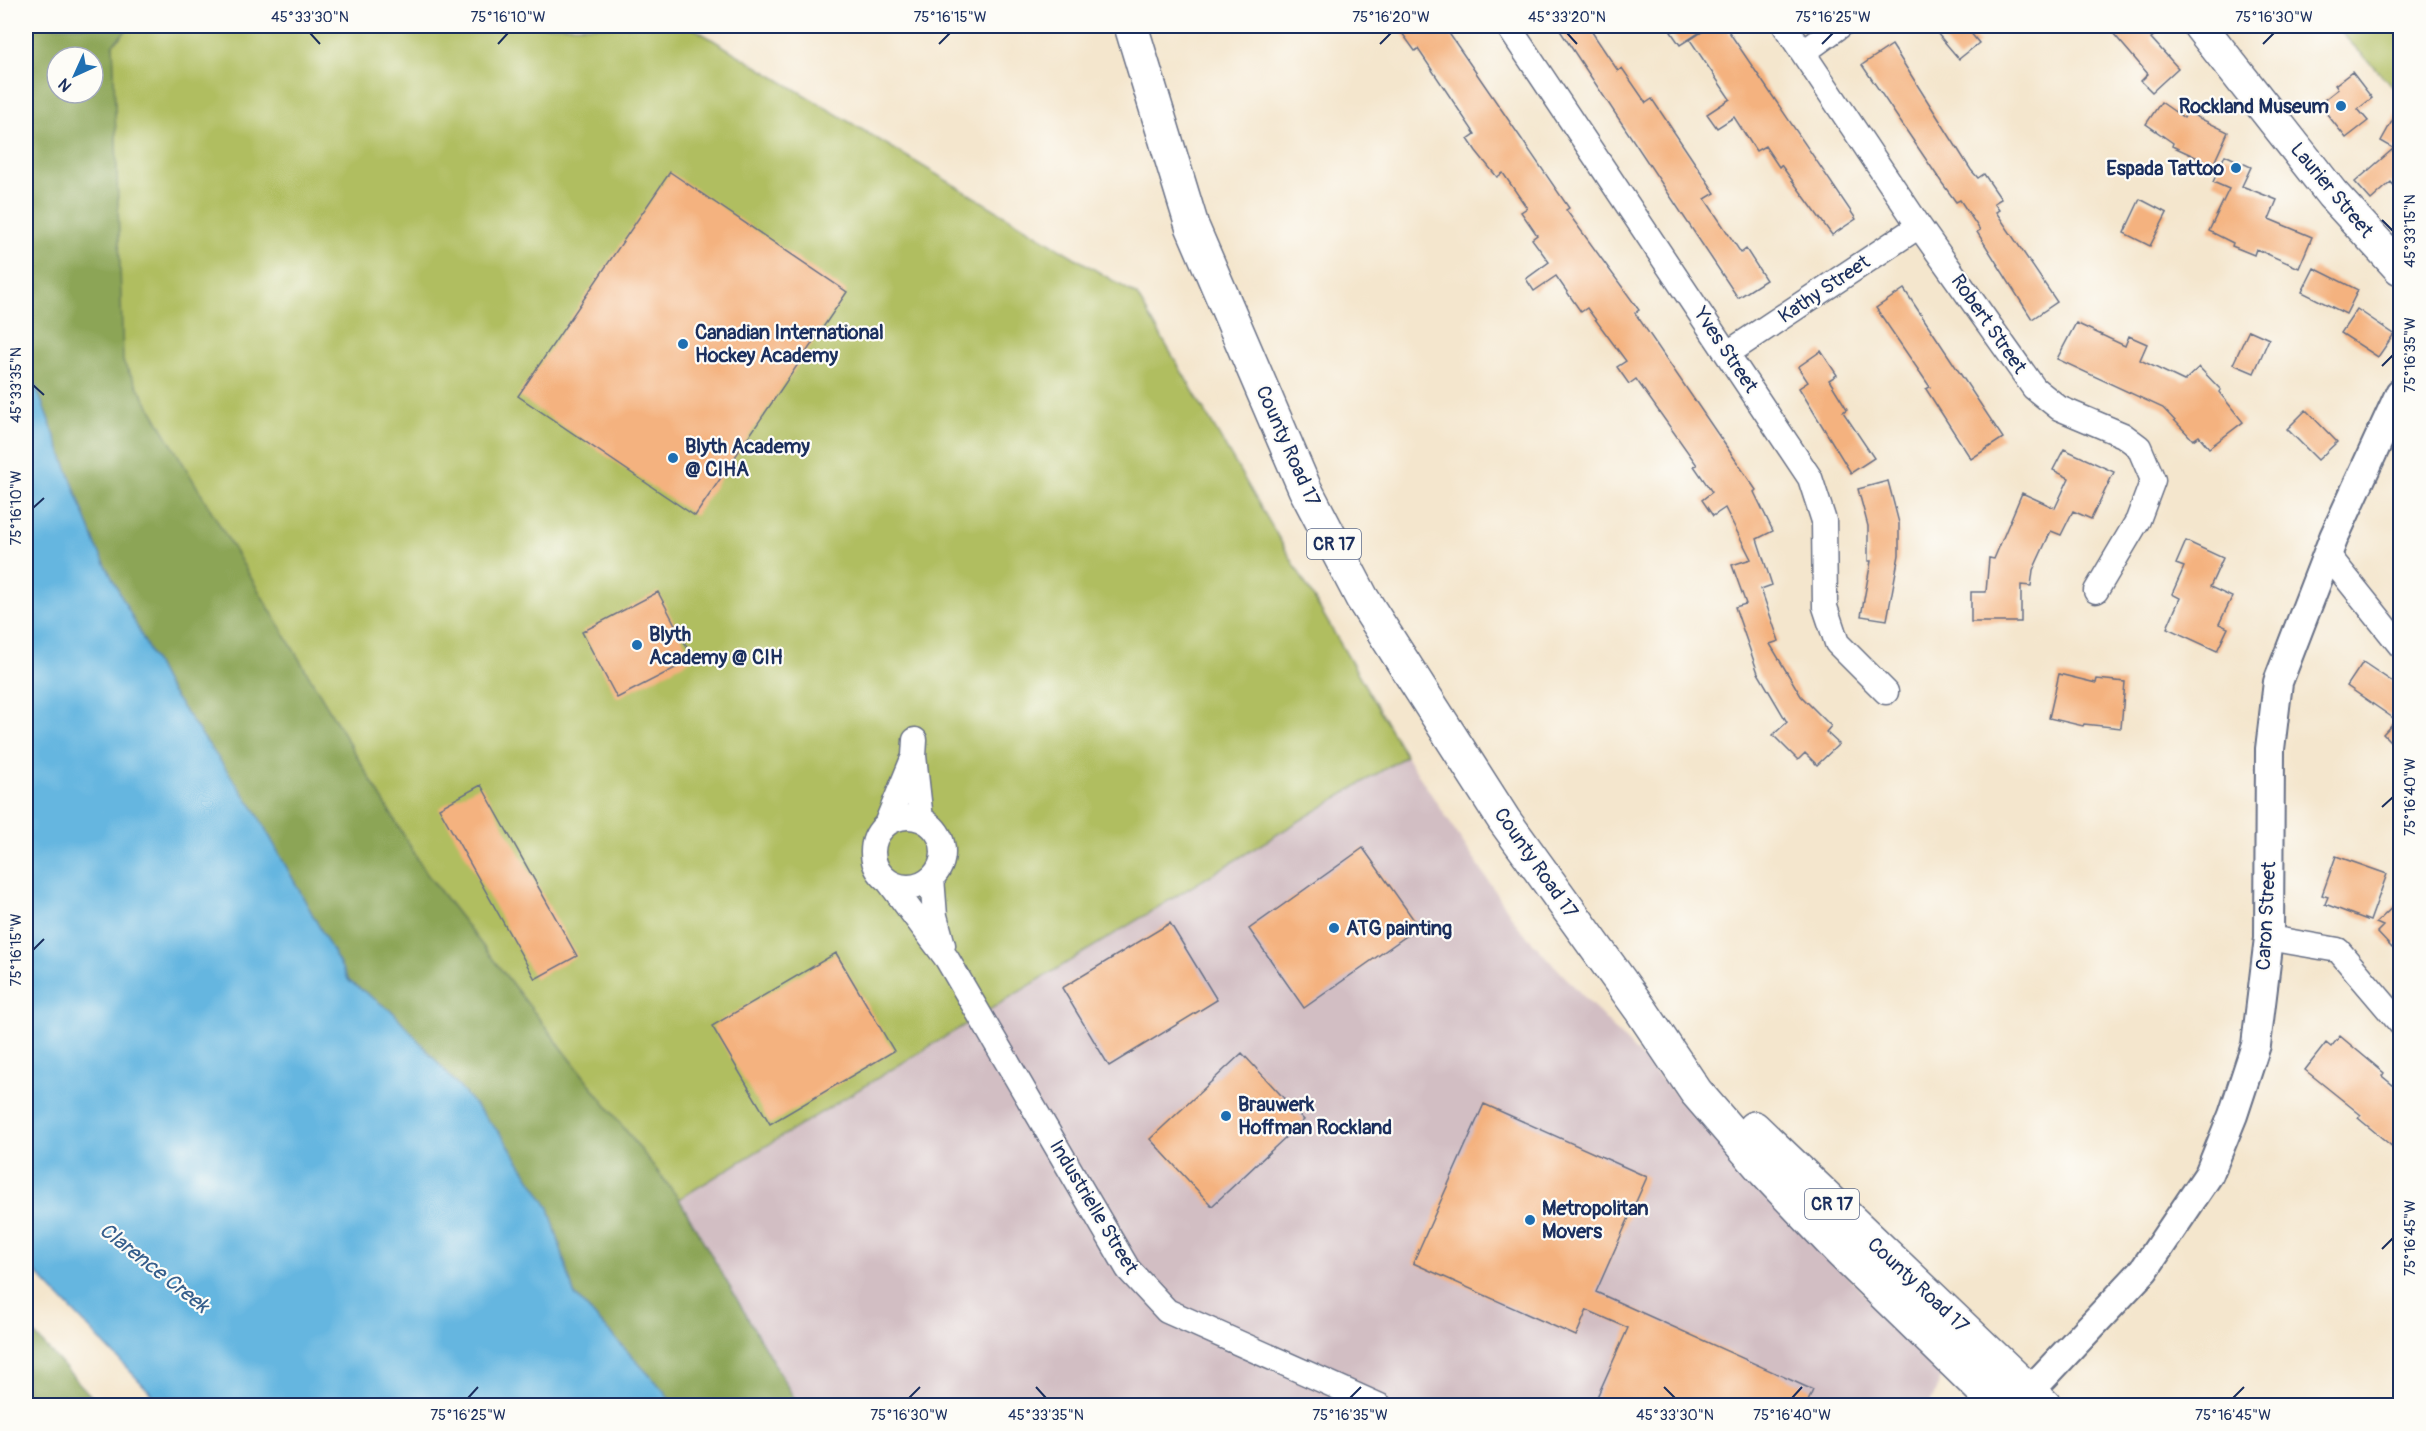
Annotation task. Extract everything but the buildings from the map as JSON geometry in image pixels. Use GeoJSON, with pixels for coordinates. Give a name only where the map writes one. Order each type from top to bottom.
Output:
{"type":"FeatureCollection","features":[{"type":"Feature","properties":{"kind":"main road","name":"County Road 17"},"geometry":{"type":"LineString","coordinates":[[1131,26],[1192,226],[1305,489],[1362,598],[1504,819],[1641,1010],[1696,1092],[1765,1172],[1840,1251],[1999,1406]]}},
{"type":"Feature","properties":{"kind":"main road","name":"Laurier Street"},"geometry":{"type":"LineString","coordinates":[[2200,26],[2332,194],[2400,268]]}},
{"type":"Feature","properties":{"kind":"main road","name":"County Road 17"},"geometry":{"type":"LineString","coordinates":[[1641,1010],[1769,1144],[2030,1401]]}},
{"type":"Feature","properties":{"kind":"street","name":"Yves Street"},"geometry":{"type":"LineString","coordinates":[[1508,26],[1810,478],[1824,521],[1825,607],[1837,643],[1886,692]]}},
{"type":"Feature","properties":{"kind":"street","name":"Robert Street"},"geometry":{"type":"LineString","coordinates":[[1785,26],[1919,225],[2034,388],[2059,408],[2123,435],[2139,447],[2153,480],[2138,520],[2096,591]]}},
{"type":"Feature","properties":{"kind":"street"},"geometry":{"type":"LineString","coordinates":[[1804,52],[1840,26]]}},
{"type":"Feature","properties":{"kind":"street","name":"Kathy Street"},"geometry":{"type":"LineString","coordinates":[[1728,353],[1919,225]]}},
{"type":"Feature","properties":{"kind":"street","name":"Caron Street"},"geometry":{"type":"LineString","coordinates":[[2030,1401],[2144,1270],[2209,1174],[2256,1045],[2269,938],[2270,749],[2276,693],[2284,661],[2400,393]]}},
{"type":"Feature","properties":{"kind":"street"},"geometry":{"type":"LineString","coordinates":[[2328,555],[2370,611],[2400,645]]}},
{"type":"Feature","properties":{"kind":"street","name":"Industrielle Street"},"geometry":{"type":"LineString","coordinates":[[947,959],[935,916],[932,878],[942,857],[942,845],[938,834],[921,819],[914,748],[888,822],[874,841],[872,852],[874,864],[947,959],[1128,1269],[1167,1311],[1380,1406]]}},
{"type":"Feature","properties":{"kind":"street"},"geometry":{"type":"LineString","coordinates":[[888,822],[909,816],[921,819]]}},
{"type":"Feature","properties":{"kind":"street"},"geometry":{"type":"LineString","coordinates":[[889,882],[911,887],[932,878]]}},
{"type":"Feature","properties":{"kind":"street"},"geometry":{"type":"LineString","coordinates":[[2269,938],[2338,950],[2400,1023]]}},
{"type":"Feature","properties":{"kind":"shaded area"},"geometry":{"type":"Polygon","coordinates":[[[1406,756],[1520,929],[1942,1376],[1929,1406],[798,1405],[679,1199],[1406,756]]]}},
{"type":"Feature","properties":{"kind":"green space"},"geometry":{"type":"Polygon","coordinates":[[[26,26],[131,26],[113,44],[123,362],[426,873],[679,1199],[798,1405],[673,1405],[664,1391],[574,1294],[549,1208],[394,1013],[349,981],[262,823],[167,686],[97,548],[26,360],[26,26]]]}},
{"type":"Feature","properties":{"kind":"green space"},"geometry":{"type":"Polygon","coordinates":[[[131,26],[690,26],[1137,295],[1406,756],[679,1199],[426,873],[122,362],[113,44],[131,26]]]}},
{"type":"Feature","properties":{"kind":"green space"},"geometry":{"type":"Polygon","coordinates":[[[2335,26],[2400,26],[2400,70],[2393,87],[2335,26]]]}},
{"type":"Feature","properties":{"kind":"green space"},"geometry":{"type":"Polygon","coordinates":[[[26,1325],[91,1396],[98,1405],[26,1405],[26,1325]]]}},
{"type":"Feature","properties":{"kind":"water","name":"Clarence Creek"},"geometry":{"type":"Polygon","coordinates":[[[26,360],[97,548],[167,686],[255,810],[349,981],[394,1013],[503,1137],[549,1208],[574,1294],[664,1391],[673,1405],[158,1405],[149,1391],[26,1262],[26,360]]]}},
{"type":"Feature","properties":{"kind":"place","name":"Rockland Museum"},"geometry":{"type":"Point","coordinates":[2341,106]}},
{"type":"Feature","properties":{"kind":"place","name":"Espada Tattoo"},"geometry":{"type":"Point","coordinates":[2236,168]}},
{"type":"Feature","properties":{"kind":"place","name":"Canadian International Hockey Academy"},"geometry":{"type":"Point","coordinates":[683,344]}},
{"type":"Feature","properties":{"kind":"place","name":"Blyth Academy @ CIHA"},"geometry":{"type":"Point","coordinates":[673,458]}},
{"type":"Feature","properties":{"kind":"place","name":"Blyth Academy @ CIH"},"geometry":{"type":"Point","coordinates":[637,645]}},
{"type":"Feature","properties":{"kind":"place","name":"ATG painting"},"geometry":{"type":"Point","coordinates":[1334,928]}},
{"type":"Feature","properties":{"kind":"place","name":"Brauwerk Hoffman Rockland"},"geometry":{"type":"Point","coordinates":[1226,1116]}},
{"type":"Feature","properties":{"kind":"place","name":"Metropolitan Movers"},"geometry":{"type":"Point","coordinates":[1530,1220]}}]}
